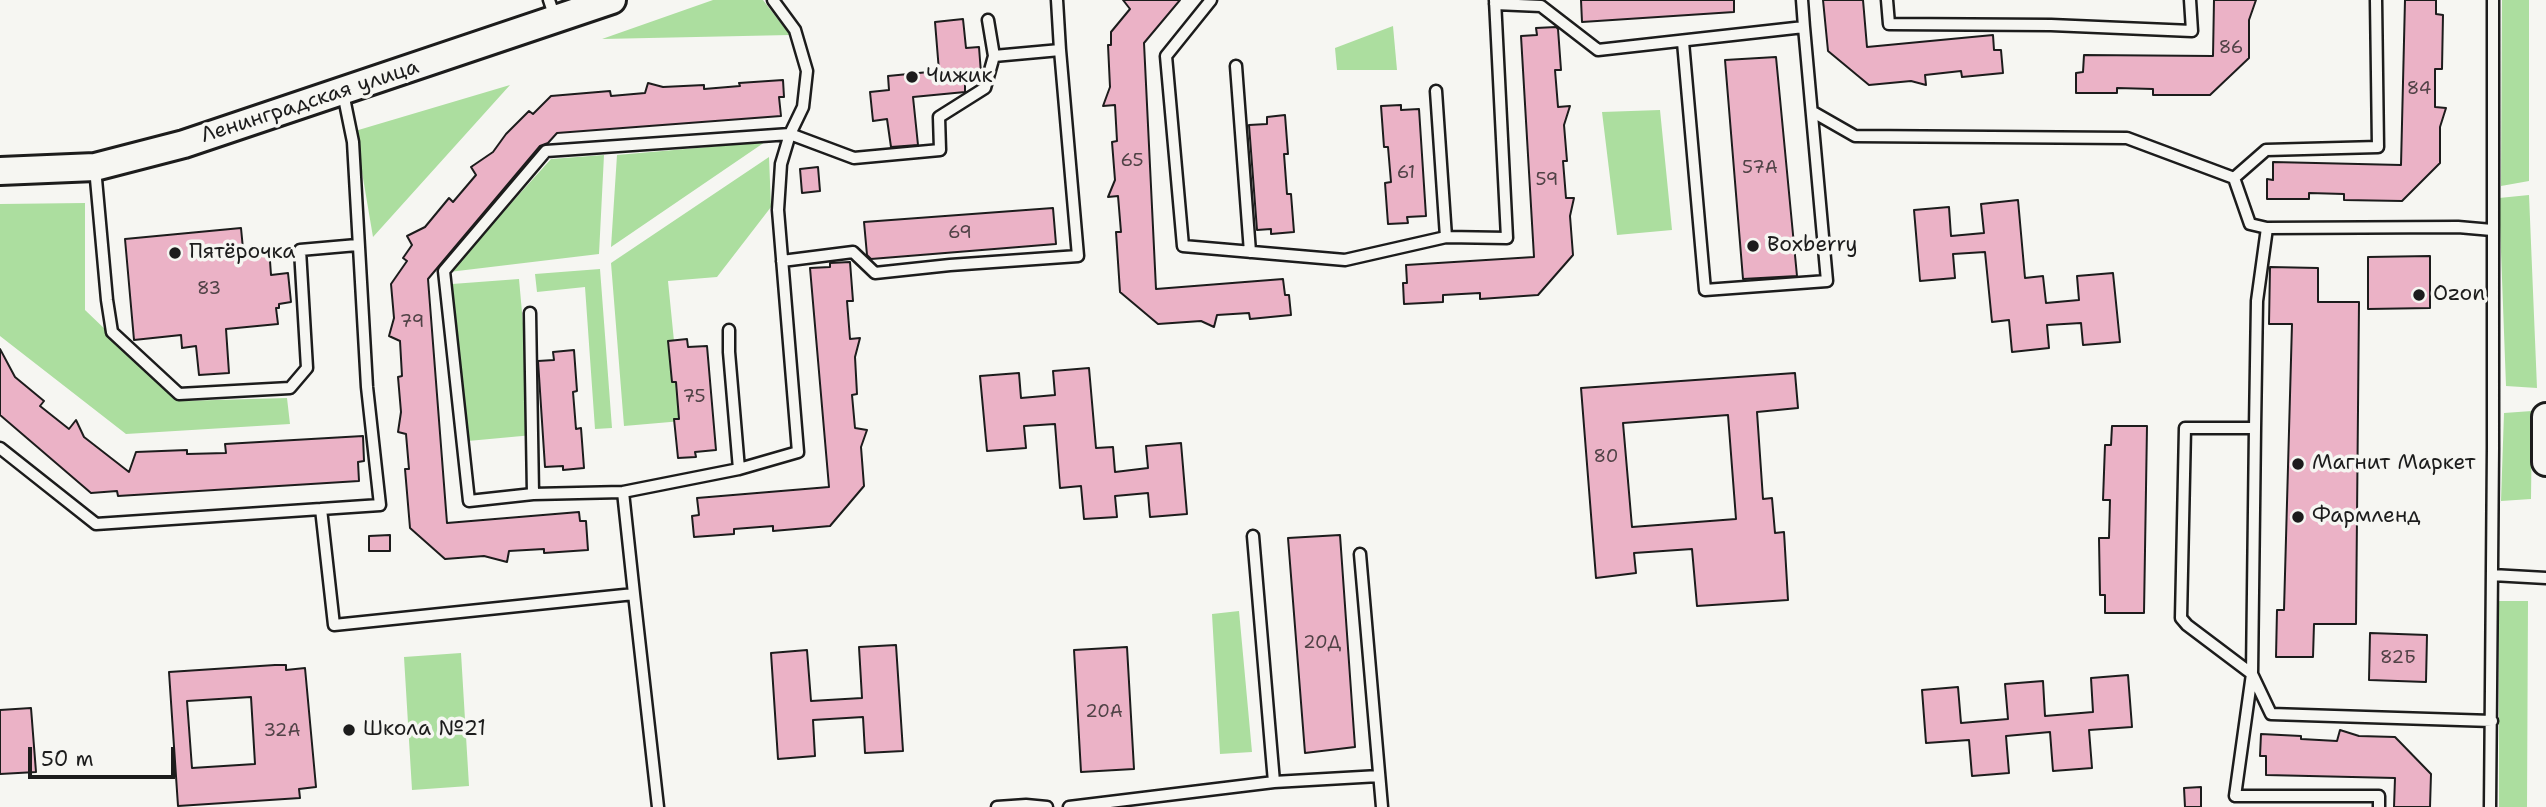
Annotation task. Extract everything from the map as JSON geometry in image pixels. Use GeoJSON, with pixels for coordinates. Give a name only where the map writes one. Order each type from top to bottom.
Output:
{"type":"FeatureCollection","features":[{"type":"Feature","properties":{"kind":"street","name":"Ленинградская улица"},"geometry":{"type":"LineString","coordinates":[[0,171],[95,167],[184,144],[342,92],[552,9],[612,0]]}},
{"type":"Feature","properties":{"kind":"street"},"geometry":{"type":"LineString","coordinates":[[2546,417],[2546,462]]}},
{"type":"Feature","properties":{"kind":"lane"},"geometry":{"type":"LineString","coordinates":[[772,0],[795,30],[807,71],[803,107],[790,135],[781,164],[778,210],[798,452],[739,470],[623,492],[533,494],[469,501],[444,271],[546,151],[790,135],[854,158],[940,150],[939,117],[985,88],[994,56],[988,20]]}},
{"type":"Feature","properties":{"kind":"lane"},"geometry":{"type":"LineString","coordinates":[[782,261],[853,252],[875,273],[1079,256],[1057,0]]}},
{"type":"Feature","properties":{"kind":"lane"},"geometry":{"type":"LineString","coordinates":[[1211,0],[1166,55],[1183,246],[1345,260],[1446,237],[1507,238],[1495,2],[1541,6],[1598,50],[1804,27]]}},
{"type":"Feature","properties":{"kind":"lane"},"geometry":{"type":"LineString","coordinates":[[1683,42],[1705,290],[1827,281],[1802,0]]}},
{"type":"Feature","properties":{"kind":"lane"},"geometry":{"type":"LineString","coordinates":[[1887,0],[1889,24],[2050,25],[2192,31],[2190,0]]}},
{"type":"Feature","properties":{"kind":"lane"},"geometry":{"type":"LineString","coordinates":[[2234,178],[2266,150],[2378,147],[2376,0]]}},
{"type":"Feature","properties":{"kind":"lane"},"geometry":{"type":"LineString","coordinates":[[2490,807],[2493,0]]}},
{"type":"Feature","properties":{"kind":"lane"},"geometry":{"type":"LineString","coordinates":[[994,56],[1060,50]]}},
{"type":"Feature","properties":{"kind":"lane"},"geometry":{"type":"LineString","coordinates":[[1236,66],[1250,252]]}},
{"type":"Feature","properties":{"kind":"lane"},"geometry":{"type":"LineString","coordinates":[[1436,91],[1446,237]]}},
{"type":"Feature","properties":{"kind":"lane"},"geometry":{"type":"LineString","coordinates":[[0,448],[96,524],[380,505],[367,387],[353,142],[342,92]]}},
{"type":"Feature","properties":{"kind":"lane"},"geometry":{"type":"LineString","coordinates":[[1812,112],[1855,136],[2127,138],[2234,178]]}},
{"type":"Feature","properties":{"kind":"lane"},"geometry":{"type":"LineString","coordinates":[[95,167],[112,332],[179,394],[290,388],[307,368],[300,250],[357,245]]}},
{"type":"Feature","properties":{"kind":"lane"},"geometry":{"type":"LineString","coordinates":[[2234,178],[2250,224],[2267,228],[2458,227],[2492,230]]}},
{"type":"Feature","properties":{"kind":"lane"},"geometry":{"type":"LineString","coordinates":[[2229,807],[2235,796],[2252,674],[2257,300],[2267,228]]}},
{"type":"Feature","properties":{"kind":"lane"},"geometry":{"type":"LineString","coordinates":[[530,313],[533,494]]}},
{"type":"Feature","properties":{"kind":"lane"},"geometry":{"type":"LineString","coordinates":[[729,330],[739,470]]}},
{"type":"Feature","properties":{"kind":"lane"},"geometry":{"type":"LineString","coordinates":[[2255,428],[2185,428],[2181,618],[2252,674],[2270,714],[2492,721]]}},
{"type":"Feature","properties":{"kind":"lane"},"geometry":{"type":"LineString","coordinates":[[623,492],[658,807]]}},
{"type":"Feature","properties":{"kind":"lane"},"geometry":{"type":"LineString","coordinates":[[321,509],[334,625],[634,594]]}},
{"type":"Feature","properties":{"kind":"lane"},"geometry":{"type":"LineString","coordinates":[[1253,536],[1274,782]]}},
{"type":"Feature","properties":{"kind":"lane"},"geometry":{"type":"LineString","coordinates":[[1360,554],[1382,807]]}},
{"type":"Feature","properties":{"kind":"lane"},"geometry":{"type":"LineString","coordinates":[[2492,575],[2546,578]]}},
{"type":"Feature","properties":{"kind":"lane"},"geometry":{"type":"LineString","coordinates":[[1069,807],[1274,782],[1379,776]]}},
{"type":"Feature","properties":{"kind":"lane"},"geometry":{"type":"LineString","coordinates":[[2235,796],[2379,796],[2379,807]]}},
{"type":"Feature","properties":{"kind":"lane"},"geometry":{"type":"LineString","coordinates":[[996,807],[1047,807]]}},
{"type":"Feature","properties":{"kind":"green space"},"geometry":{"type":"Polygon","coordinates":[[[713,0],[763,0],[790,35],[602,39],[713,0]]]}},
{"type":"Feature","properties":{"kind":"green space"},"geometry":{"type":"Polygon","coordinates":[[[2502,0],[2529,0],[2529,181],[2501,186],[2502,0]]]}},
{"type":"Feature","properties":{"kind":"green space"},"geometry":{"type":"Polygon","coordinates":[[[1393,26],[1397,70],[1337,70],[1335,48],[1393,26]]]}},
{"type":"Feature","properties":{"kind":"green space"},"geometry":{"type":"Polygon","coordinates":[[[510,85],[373,237],[355,131],[510,85]]]}},
{"type":"Feature","properties":{"kind":"green space"},"geometry":{"type":"Polygon","coordinates":[[[1660,110],[1672,230],[1617,235],[1602,112],[1660,110]]]}},
{"type":"Feature","properties":{"kind":"green space"},"geometry":{"type":"Polygon","coordinates":[[[765,142],[611,247],[617,155],[765,142]]]}},
{"type":"Feature","properties":{"kind":"green space"},"geometry":{"type":"Polygon","coordinates":[[[604,155],[599,254],[449,272],[551,159],[604,155]]]}},
{"type":"Feature","properties":{"kind":"green space"},"geometry":{"type":"Polygon","coordinates":[[[769,157],[771,207],[717,277],[668,281],[682,421],[624,426],[611,263],[769,157]]]}},
{"type":"Feature","properties":{"kind":"green space"},"geometry":{"type":"Polygon","coordinates":[[[2529,195],[2537,388],[2506,386],[2499,198],[2529,195]]]}},
{"type":"Feature","properties":{"kind":"green space"},"geometry":{"type":"Polygon","coordinates":[[[85,203],[85,310],[180,401],[287,398],[290,424],[126,434],[0,336],[0,204],[85,203]]]}},
{"type":"Feature","properties":{"kind":"green space"},"geometry":{"type":"Polygon","coordinates":[[[600,269],[612,428],[595,429],[585,287],[537,292],[535,274],[600,269]]]}},
{"type":"Feature","properties":{"kind":"green space"},"geometry":{"type":"Polygon","coordinates":[[[519,279],[533,435],[468,441],[452,284],[519,279]]]}},
{"type":"Feature","properties":{"kind":"green space"},"geometry":{"type":"Polygon","coordinates":[[[2532,411],[2531,499],[2501,501],[2504,413],[2532,411]]]}},
{"type":"Feature","properties":{"kind":"green space"},"geometry":{"type":"Polygon","coordinates":[[[2499,601],[2528,601],[2527,807],[2499,807],[2499,601]]]}},
{"type":"Feature","properties":{"kind":"green space"},"geometry":{"type":"Polygon","coordinates":[[[1239,611],[1252,752],[1220,754],[1212,614],[1239,611]]]}},
{"type":"Feature","properties":{"kind":"green space"},"geometry":{"type":"Polygon","coordinates":[[[461,653],[469,786],[412,790],[404,657],[461,653]]]}},
{"type":"Feature","properties":{"kind":"building"},"geometry":{"type":"Polygon","coordinates":[[[1123,0],[1180,0],[1144,43],[1156,289],[1283,279],[1285,295],[1289,295],[1291,315],[1250,319],[1249,313],[1217,315],[1214,327],[1201,321],[1158,324],[1120,292],[1116,232],[1121,232],[1118,196],[1108,197],[1115,180],[1112,142],[1117,141],[1115,105],[1103,106],[1110,87],[1108,45],[1111,45],[1111,32],[1130,9],[1123,0]]]}},
{"type":"Feature","properties":{"kind":"building"},"geometry":{"type":"Polygon","coordinates":[[[1581,0],[1734,0],[1734,12],[1582,22],[1581,0]]]}},
{"type":"Feature","properties":{"kind":"building"},"geometry":{"type":"Polygon","coordinates":[[[1823,0],[1863,0],[1867,47],[1993,35],[1994,50],[2001,50],[2003,73],[1962,77],[1961,71],[1925,75],[1926,85],[1911,81],[1869,85],[1828,51],[1823,0]]]}},
{"type":"Feature","properties":{"kind":"building"},"geometry":{"type":"Polygon","coordinates":[[[2214,0],[2256,0],[2249,20],[2249,58],[2210,95],[2153,95],[2153,89],[2117,88],[2117,93],[2076,93],[2076,73],[2083,72],[2084,55],[2213,56],[2214,0]]]}},
{"type":"Feature","properties":{"kind":"building"},"geometry":{"type":"Polygon","coordinates":[[[2405,0],[2436,0],[2436,14],[2443,15],[2442,69],[2435,69],[2435,107],[2446,108],[2440,127],[2440,163],[2402,201],[2344,200],[2344,194],[2309,193],[2309,199],[2267,199],[2267,179],[2273,180],[2273,162],[2401,165],[2405,0]]]}},
{"type":"Feature","properties":{"kind":"building"},"geometry":{"type":"Polygon","coordinates":[[[963,19],[966,48],[979,47],[981,73],[965,75],[965,92],[913,97],[918,145],[891,147],[887,119],[873,121],[870,92],[889,90],[888,76],[939,71],[935,22],[963,19]]]}},
{"type":"Feature","properties":{"kind":"building"},"geometry":{"type":"Polygon","coordinates":[[[1556,27],[1561,70],[1555,70],[1558,107],[1570,106],[1564,125],[1567,161],[1563,161],[1566,198],[1574,198],[1570,216],[1573,255],[1538,295],[1480,299],[1480,293],[1443,295],[1443,302],[1404,304],[1406,265],[1534,257],[1521,36],[1537,35],[1536,28],[1556,27]]]}},
{"type":"Feature","properties":{"kind":"building"},"geometry":{"type":"Polygon","coordinates":[[[1776,57],[1797,276],[1743,279],[1725,60],[1776,57]]]}},
{"type":"Feature","properties":{"kind":"building"},"geometry":{"type":"Polygon","coordinates":[[[783,80],[784,97],[779,97],[781,116],[557,133],[548,143],[540,146],[428,279],[447,523],[579,512],[580,521],[586,521],[588,550],[544,553],[544,549],[509,551],[507,562],[484,556],[445,559],[410,528],[405,469],[409,469],[406,434],[398,432],[401,412],[398,377],[402,376],[400,341],[389,336],[394,318],[391,284],[407,261],[403,258],[412,245],[407,236],[425,227],[449,198],[453,202],[476,175],[471,167],[493,152],[506,134],[529,111],[533,114],[551,96],[610,91],[611,96],[645,93],[648,83],[663,87],[704,85],[704,89],[783,80]]]}},
{"type":"Feature","properties":{"kind":"building"},"geometry":{"type":"Polygon","coordinates":[[[1401,105],[1401,110],[1419,109],[1426,216],[1407,217],[1408,223],[1388,224],[1385,183],[1391,182],[1388,147],[1384,147],[1381,106],[1401,105]]]}},
{"type":"Feature","properties":{"kind":"building"},"geometry":{"type":"Polygon","coordinates":[[[1285,115],[1287,194],[1291,194],[1294,232],[1271,234],[1271,229],[1257,230],[1249,125],[1267,124],[1267,117],[1285,115]]]}},
{"type":"Feature","properties":{"kind":"building"},"geometry":{"type":"Polygon","coordinates":[[[818,167],[820,191],[802,193],[800,169],[818,167]]]}},
{"type":"Feature","properties":{"kind":"building"},"geometry":{"type":"Polygon","coordinates":[[[2018,200],[2025,278],[2043,276],[2046,303],[2079,300],[2077,276],[2113,273],[2120,342],[2083,345],[2081,323],[2047,325],[2049,348],[2012,352],[2009,320],[1992,322],[1985,252],[1953,254],[1955,278],[1920,281],[1914,210],[1949,207],[1951,236],[1984,233],[1981,204],[2018,200]]]}},
{"type":"Feature","properties":{"kind":"building"},"geometry":{"type":"Polygon","coordinates":[[[1053,208],[1056,244],[871,259],[867,255],[864,222],[1053,208]]]}},
{"type":"Feature","properties":{"kind":"building"},"geometry":{"type":"Polygon","coordinates":[[[241,228],[243,249],[269,247],[271,275],[288,273],[291,302],[279,304],[279,308],[276,308],[278,324],[226,329],[229,373],[199,375],[196,346],[182,348],[181,335],[134,340],[125,239],[241,228]]]}},
{"type":"Feature","properties":{"kind":"building"},"geometry":{"type":"Polygon","coordinates":[[[2430,256],[2430,308],[2368,309],[2368,257],[2430,256]]]}},
{"type":"Feature","properties":{"kind":"building"},"geometry":{"type":"Polygon","coordinates":[[[850,262],[853,301],[847,301],[850,339],[860,338],[855,357],[857,394],[852,395],[855,428],[867,430],[861,447],[864,486],[830,526],[773,531],[773,526],[734,529],[734,534],[694,537],[692,516],[699,515],[697,498],[829,487],[810,268],[850,262]]]}},
{"type":"Feature","properties":{"kind":"building"},"geometry":{"type":"Polygon","coordinates":[[[2270,267],[2318,268],[2318,302],[2359,302],[2356,624],[2314,624],[2313,657],[2276,657],[2277,610],[2284,610],[2292,324],[2269,324],[2270,267]]]}},
{"type":"Feature","properties":{"kind":"building"},"geometry":{"type":"Polygon","coordinates":[[[687,339],[688,347],[707,346],[716,450],[695,452],[696,457],[678,458],[674,419],[679,419],[676,382],[672,382],[668,341],[687,339]]]}},
{"type":"Feature","properties":{"kind":"building"},"geometry":{"type":"Polygon","coordinates":[[[0,349],[15,377],[44,401],[40,406],[69,429],[76,420],[84,437],[129,472],[136,452],[187,450],[187,454],[226,453],[225,444],[363,436],[364,461],[358,462],[359,481],[118,496],[117,491],[91,493],[0,415],[0,349]]]}},
{"type":"Feature","properties":{"kind":"building"},"geometry":{"type":"Polygon","coordinates":[[[574,350],[576,429],[581,428],[584,468],[563,470],[563,466],[545,467],[538,361],[554,360],[553,352],[574,350]]]}},
{"type":"Feature","properties":{"kind":"building"},"geometry":{"type":"Polygon","coordinates":[[[1089,368],[1096,448],[1113,447],[1115,472],[1148,468],[1146,446],[1181,443],[1187,514],[1150,517],[1148,493],[1115,496],[1117,517],[1084,519],[1081,486],[1060,488],[1055,424],[1024,426],[1026,448],[987,451],[980,376],[1019,373],[1021,398],[1055,395],[1053,371],[1089,368]]]}},
{"type":"Feature","properties":{"kind":"building"},"geometry":{"type":"Polygon","coordinates":[[[1795,373],[1798,408],[1757,412],[1763,499],[1772,498],[1775,533],[1784,532],[1788,600],[1697,606],[1692,549],[1634,553],[1636,573],[1596,578],[1581,388],[1795,373]],[[1728,415],[1623,423],[1632,527],[1736,519],[1728,415]]]}},
{"type":"Feature","properties":{"kind":"building"},"geometry":{"type":"Polygon","coordinates":[[[2112,426],[2147,426],[2144,613],[2105,613],[2105,595],[2100,595],[2099,538],[2109,538],[2110,500],[2103,500],[2105,445],[2111,445],[2112,426]]]}},
{"type":"Feature","properties":{"kind":"building"},"geometry":{"type":"Polygon","coordinates":[[[390,535],[390,551],[369,551],[369,536],[390,535]]]}},
{"type":"Feature","properties":{"kind":"building"},"geometry":{"type":"Polygon","coordinates":[[[1340,535],[1355,747],[1305,753],[1288,538],[1340,535]]]}},
{"type":"Feature","properties":{"kind":"building"},"geometry":{"type":"Polygon","coordinates":[[[2370,633],[2427,635],[2426,682],[2369,680],[2370,633]]]}},
{"type":"Feature","properties":{"kind":"building"},"geometry":{"type":"Polygon","coordinates":[[[896,645],[903,751],[865,753],[863,717],[813,720],[815,756],[778,759],[771,653],[807,650],[811,701],[862,698],[859,647],[896,645]]]}},
{"type":"Feature","properties":{"kind":"building"},"geometry":{"type":"Polygon","coordinates":[[[1127,647],[1134,769],[1081,772],[1074,650],[1127,647]]]}},
{"type":"Feature","properties":{"kind":"building"},"geometry":{"type":"Polygon","coordinates":[[[275,665],[286,665],[286,670],[305,668],[316,787],[299,789],[300,798],[178,806],[169,672],[275,665]],[[251,697],[187,701],[192,768],[255,764],[251,697]]]}},
{"type":"Feature","properties":{"kind":"building"},"geometry":{"type":"Polygon","coordinates":[[[2128,675],[2132,727],[2089,730],[2092,768],[2053,771],[2050,732],[2006,736],[2009,773],[1972,776],[1969,740],[1926,743],[1922,690],[1958,687],[1961,723],[2008,719],[2005,684],[2043,681],[2045,716],[2093,712],[2091,678],[2128,675]]]}},
{"type":"Feature","properties":{"kind":"building"},"geometry":{"type":"Polygon","coordinates":[[[31,708],[36,772],[0,774],[0,710],[31,708]]]}},
{"type":"Feature","properties":{"kind":"building"},"geometry":{"type":"Polygon","coordinates":[[[2340,730],[2359,736],[2395,737],[2431,774],[2430,807],[2394,807],[2395,778],[2266,775],[2266,756],[2260,756],[2261,734],[2337,741],[2340,730]]]}},
{"type":"Feature","properties":{"kind":"building"},"geometry":{"type":"Polygon","coordinates":[[[2201,787],[2201,807],[2185,807],[2184,788],[2201,787]]]}},
{"type":"Feature","properties":{"kind":"place","name":"Чижик"},"geometry":{"type":"Point","coordinates":[912,77]}},
{"type":"Feature","properties":{"kind":"place","name":"Boxberry"},"geometry":{"type":"Point","coordinates":[1753,246]}},
{"type":"Feature","properties":{"kind":"place","name":"Пятёрочка"},"geometry":{"type":"Point","coordinates":[175,253]}},
{"type":"Feature","properties":{"kind":"place","name":"Ozon"},"geometry":{"type":"Point","coordinates":[2419,295]}},
{"type":"Feature","properties":{"kind":"place","name":"Магнит Маркет"},"geometry":{"type":"Point","coordinates":[2298,464]}},
{"type":"Feature","properties":{"kind":"place","name":"Фармленд"},"geometry":{"type":"Point","coordinates":[2298,517]}},
{"type":"Feature","properties":{"kind":"place","name":"Школа №21"},"geometry":{"type":"Point","coordinates":[349,730]}}]}
